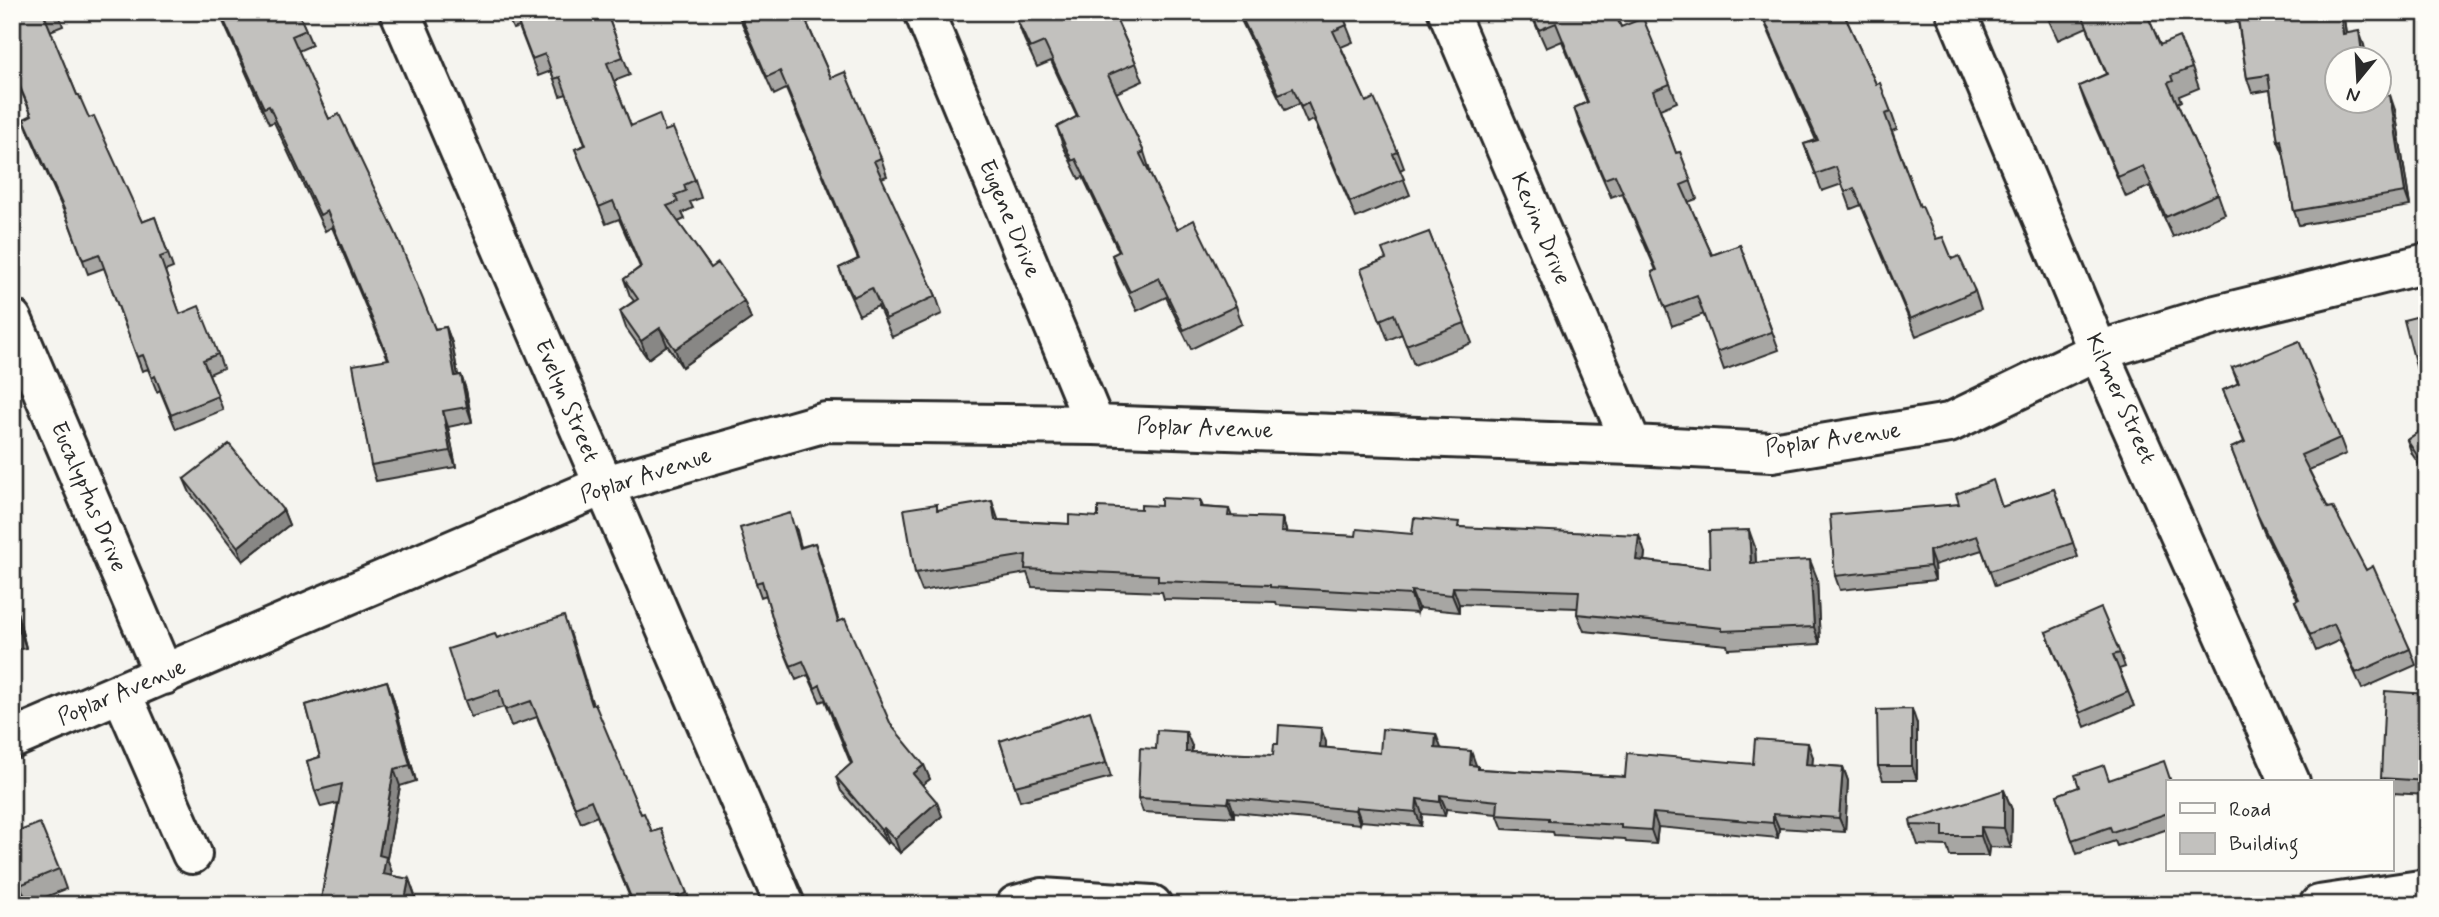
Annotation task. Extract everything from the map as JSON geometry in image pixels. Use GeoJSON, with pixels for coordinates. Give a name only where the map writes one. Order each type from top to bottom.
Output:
{"type":"FeatureCollection","features":[{"type":"Feature","properties":{"kind":"street","name":"Evelyn Street"},"geometry":{"type":"LineString","coordinates":[[400,12],[602,486],[785,905]]}},
{"type":"Feature","properties":{"kind":"street","name":"Eugene Drive"},"geometry":{"type":"LineString","coordinates":[[924,12],[1095,425]]}},
{"type":"Feature","properties":{"kind":"street","name":"Kevin Drive"},"geometry":{"type":"LineString","coordinates":[[1448,12],[1632,445]]}},
{"type":"Feature","properties":{"kind":"street","name":"Kilmer Street"},"geometry":{"type":"LineString","coordinates":[[1956,12],[2098,351],[2289,780]]}},
{"type":"Feature","properties":{"kind":"street","name":"Poplar Avenue"},"geometry":{"type":"LineString","coordinates":[[12,739],[602,486],[826,422],[1095,425],[1772,452],[1949,423],[2098,351],[2212,316],[2427,263]]}},
{"type":"Feature","properties":{"kind":"street","name":"Eucalyptus Drive"},"geometry":{"type":"LineString","coordinates":[[12,319],[164,675]]}},
{"type":"Feature","properties":{"kind":"street"},"geometry":{"type":"LineString","coordinates":[[121,692],[192,854]]}},
{"type":"Feature","properties":{"kind":"street"},"geometry":{"type":"LineString","coordinates":[[2334,895],[2427,889]]}},
{"type":"Feature","properties":{"kind":"street"},"geometry":{"type":"LineString","coordinates":[[1016,905],[1042,898],[1152,905]]}},
{"type":"Feature","properties":{"kind":"building"},"geometry":{"type":"Polygon","coordinates":[[[12,12],[57,12],[45,17],[77,95],[89,118],[94,116],[142,222],[155,217],[168,254],[160,257],[180,314],[199,306],[218,354],[203,360],[218,396],[171,415],[143,355],[137,357],[99,254],[83,260],[64,209],[24,119],[32,115],[12,68],[12,12]]]}},
{"type":"Feature","properties":{"kind":"building"},"geometry":{"type":"Polygon","coordinates":[[[220,12],[298,12],[306,30],[292,36],[329,119],[339,114],[397,236],[435,329],[446,327],[455,376],[461,375],[467,407],[443,411],[450,451],[371,465],[353,365],[389,359],[327,211],[320,215],[269,106],[264,108],[220,12]]]}},
{"type":"Feature","properties":{"kind":"building"},"geometry":{"type":"Polygon","coordinates":[[[514,12],[573,12],[589,20],[607,14],[623,57],[607,63],[631,126],[659,114],[665,131],[673,128],[695,180],[684,185],[686,191],[675,195],[678,202],[667,206],[711,268],[718,263],[744,301],[675,349],[660,328],[641,341],[620,311],[638,299],[624,279],[641,267],[613,201],[599,207],[575,149],[586,145],[560,77],[554,79],[545,54],[532,59],[514,12]]]}},
{"type":"Feature","properties":{"kind":"building"},"geometry":{"type":"Polygon","coordinates":[[[739,12],[802,12],[831,78],[845,72],[881,158],[874,161],[936,296],[886,319],[872,288],[853,297],[839,268],[859,259],[780,71],[767,77],[739,12]]]}},
{"type":"Feature","properties":{"kind":"building"},"geometry":{"type":"Polygon","coordinates":[[[1032,12],[1113,12],[1136,63],[1108,75],[1144,152],[1140,154],[1177,229],[1194,220],[1236,306],[1184,330],[1159,278],[1130,292],[1112,255],[1120,251],[1076,159],[1072,161],[1057,127],[1078,116],[1044,42],[1030,48],[1017,20],[1032,12]]]}},
{"type":"Feature","properties":{"kind":"building"},"geometry":{"type":"Polygon","coordinates":[[[1239,12],[1341,12],[1347,25],[1333,31],[1366,102],[1374,98],[1398,152],[1393,154],[1404,179],[1350,202],[1308,103],[1301,107],[1293,88],[1279,94],[1239,12]]]}},
{"type":"Feature","properties":{"kind":"building"},"geometry":{"type":"Polygon","coordinates":[[[1531,12],[1614,12],[1621,27],[1643,18],[1670,84],[1653,91],[1676,153],[1680,152],[1691,181],[1681,185],[1712,255],[1740,245],[1772,332],[1717,352],[1697,296],[1665,308],[1652,272],[1657,270],[1615,175],[1604,179],[1574,108],[1588,102],[1556,23],[1539,30],[1531,12]]]}},
{"type":"Feature","properties":{"kind":"building"},"geometry":{"type":"Polygon","coordinates":[[[1761,12],[1843,12],[1876,84],[1880,83],[1891,112],[1885,114],[1920,207],[1922,206],[1936,239],[1943,237],[1952,259],[1959,256],[1975,291],[1910,319],[1854,188],[1845,192],[1836,167],[1816,174],[1804,144],[1818,140],[1761,12]]]}},
{"type":"Feature","properties":{"kind":"building"},"geometry":{"type":"Polygon","coordinates":[[[2047,12],[2068,12],[2051,20],[2047,12]]]}},
{"type":"Feature","properties":{"kind":"building"},"geometry":{"type":"Polygon","coordinates":[[[2081,12],[2146,12],[2160,45],[2179,37],[2192,68],[2171,76],[2173,81],[2168,83],[2218,194],[2166,217],[2143,166],[2118,177],[2079,86],[2107,74],[2081,12]]]}},
{"type":"Feature","properties":{"kind":"building"},"geometry":{"type":"Polygon","coordinates":[[[2237,12],[2340,12],[2343,34],[2359,31],[2361,46],[2324,46],[2324,116],[2393,116],[2405,192],[2294,211],[2281,140],[2278,141],[2268,75],[2247,78],[2237,12]]]}},
{"type":"Feature","properties":{"kind":"building"},"geometry":{"type":"Polygon","coordinates":[[[1429,232],[1465,323],[1406,345],[1394,314],[1380,320],[1361,269],[1386,259],[1382,249],[1429,232]]]}},
{"type":"Feature","properties":{"kind":"building"},"geometry":{"type":"Polygon","coordinates":[[[2427,314],[2427,368],[2417,370],[2404,320],[2427,314]]]}},
{"type":"Feature","properties":{"kind":"building"},"geometry":{"type":"Polygon","coordinates":[[[2299,341],[2340,438],[2301,455],[2328,508],[2333,507],[2366,570],[2373,566],[2410,649],[2356,673],[2334,624],[2310,635],[2295,601],[2299,599],[2258,516],[2231,448],[2245,442],[2223,390],[2239,383],[2232,368],[2299,341]]]}},
{"type":"Feature","properties":{"kind":"building"},"geometry":{"type":"Polygon","coordinates":[[[2427,426],[2427,466],[2425,467],[2407,440],[2427,426]]]}},
{"type":"Feature","properties":{"kind":"building"},"geometry":{"type":"Polygon","coordinates":[[[229,444],[283,510],[238,547],[184,479],[229,444]]]}},
{"type":"Feature","properties":{"kind":"building"},"geometry":{"type":"Polygon","coordinates":[[[1993,480],[2002,507],[2054,489],[2073,543],[1990,571],[1977,536],[1929,551],[1930,566],[1835,576],[1830,515],[1959,504],[1956,494],[1993,480]]]}},
{"type":"Feature","properties":{"kind":"building"},"geometry":{"type":"Polygon","coordinates":[[[1161,498],[1200,500],[1200,507],[1229,509],[1228,516],[1282,518],[1281,532],[1356,536],[1357,529],[1412,534],[1414,518],[1459,522],[1458,527],[1639,535],[1636,560],[1710,568],[1709,531],[1749,530],[1751,563],[1810,560],[1814,627],[1722,631],[1722,628],[1577,614],[1579,591],[1453,587],[1452,595],[1411,591],[1411,595],[1270,585],[1158,581],[1158,575],[1025,569],[1026,555],[915,573],[904,509],[937,504],[937,510],[992,501],[995,520],[1069,524],[1069,515],[1098,517],[1098,507],[1141,509],[1141,505],[1161,506],[1161,498]]]}},
{"type":"Feature","properties":{"kind":"building"},"geometry":{"type":"Polygon","coordinates":[[[790,513],[800,548],[815,543],[838,622],[845,619],[891,725],[924,765],[913,774],[937,802],[895,839],[884,828],[881,830],[836,777],[852,763],[820,685],[815,688],[803,661],[791,666],[777,634],[762,581],[756,583],[740,528],[790,513]]]}},
{"type":"Feature","properties":{"kind":"building"},"geometry":{"type":"Polygon","coordinates":[[[12,600],[20,632],[12,633],[12,600]]]}},
{"type":"Feature","properties":{"kind":"building"},"geometry":{"type":"Polygon","coordinates":[[[2101,608],[2120,653],[2113,655],[2128,692],[2080,713],[2046,632],[2101,608]]]}},
{"type":"Feature","properties":{"kind":"building"},"geometry":{"type":"Polygon","coordinates":[[[564,616],[592,705],[595,704],[641,814],[644,813],[652,832],[661,829],[687,893],[677,897],[681,905],[634,905],[591,800],[575,807],[531,701],[505,710],[499,690],[465,701],[448,649],[495,634],[497,638],[564,616]]]}},
{"type":"Feature","properties":{"kind":"building"},"geometry":{"type":"Polygon","coordinates":[[[387,681],[410,765],[394,769],[379,855],[386,857],[383,874],[409,879],[404,905],[320,905],[342,784],[315,791],[307,761],[320,757],[306,705],[387,681]]]}},
{"type":"Feature","properties":{"kind":"building"},"geometry":{"type":"Polygon","coordinates":[[[2385,691],[2427,694],[2427,781],[2381,778],[2385,691]]]}},
{"type":"Feature","properties":{"kind":"building"},"geometry":{"type":"Polygon","coordinates":[[[1912,709],[1912,766],[1878,766],[1877,710],[1912,709]]]}},
{"type":"Feature","properties":{"kind":"building"},"geometry":{"type":"Polygon","coordinates":[[[1090,711],[1106,763],[1015,786],[1000,741],[1090,711]]]}},
{"type":"Feature","properties":{"kind":"building"},"geometry":{"type":"Polygon","coordinates":[[[1279,725],[1321,728],[1320,747],[1380,753],[1382,729],[1436,734],[1435,748],[1471,751],[1470,765],[1478,766],[1478,769],[1625,777],[1627,753],[1753,764],[1755,739],[1808,743],[1806,764],[1843,767],[1839,818],[1773,814],[1773,823],[1653,813],[1651,830],[1497,815],[1498,801],[1440,795],[1440,802],[1417,799],[1416,812],[1356,807],[1355,810],[1229,798],[1228,803],[1138,798],[1140,748],[1156,749],[1157,730],[1186,732],[1186,752],[1273,755],[1274,744],[1278,744],[1279,725]]]}},
{"type":"Feature","properties":{"kind":"building"},"geometry":{"type":"Polygon","coordinates":[[[2164,761],[2170,780],[2166,780],[2166,814],[2112,832],[2110,827],[2072,840],[2057,795],[2079,787],[2075,775],[2104,765],[2109,780],[2164,761]]]}},
{"type":"Feature","properties":{"kind":"building"},"geometry":{"type":"Polygon","coordinates":[[[2004,790],[2004,828],[1981,827],[1981,836],[1943,836],[1943,826],[1911,825],[1910,820],[2004,790]]]}},
{"type":"Feature","properties":{"kind":"building"},"geometry":{"type":"Polygon","coordinates":[[[40,823],[59,869],[20,885],[25,897],[12,903],[12,834],[40,823]]]}}]}
